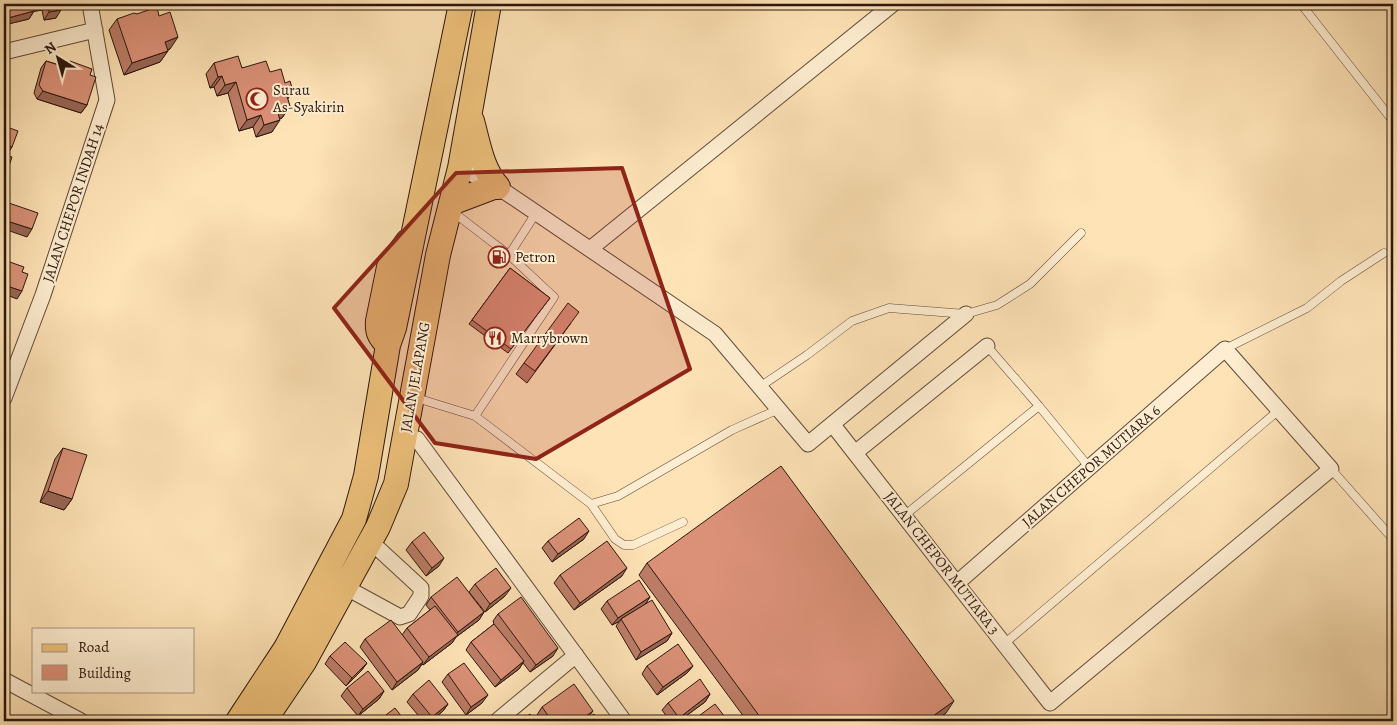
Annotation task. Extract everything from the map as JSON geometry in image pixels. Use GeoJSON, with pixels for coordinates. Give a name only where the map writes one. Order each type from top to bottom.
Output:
{"type":"FeatureCollection","features":[{"type":"Feature","properties":{"kind":"main road"},"geometry":{"type":"LineString","coordinates":[[419,200],[436,128],[461,4]]}},
{"type":"Feature","properties":{"kind":"main road","name":"JALAN JELAPANG"},"geometry":{"type":"LineString","coordinates":[[264,721],[304,662],[378,527],[396,484],[418,391],[438,255],[460,168],[489,4]]}},
{"type":"Feature","properties":{"kind":"main road"},"geometry":{"type":"LineString","coordinates":[[450,206],[497,187],[491,180],[482,158],[470,114]]}},
{"type":"Feature","properties":{"kind":"main road"},"geometry":{"type":"LineString","coordinates":[[419,200],[460,168],[442,152],[436,128]]}},
{"type":"Feature","properties":{"kind":"main road","name":"JALAN JELAPANG"},"geometry":{"type":"LineString","coordinates":[[238,721],[286,648],[354,519],[366,476],[385,374],[388,345],[380,337],[377,330],[389,267],[412,236],[419,200]]}},
{"type":"Feature","properties":{"kind":"main road"},"geometry":{"type":"LineString","coordinates":[[385,374],[395,369],[401,370],[418,391],[417,439],[396,484]]}},
{"type":"Feature","properties":{"kind":"street","name":"JALAN CHEPOR INDAH 14"},"geometry":{"type":"LineString","coordinates":[[4,398],[43,295],[107,100],[90,4]]}},
{"type":"Feature","properties":{"kind":"street"},"geometry":{"type":"LineString","coordinates":[[590,250],[893,4]]}},
{"type":"Feature","properties":{"kind":"street"},"geometry":{"type":"LineString","coordinates":[[4,52],[95,30]]}},
{"type":"Feature","properties":{"kind":"street"},"geometry":{"type":"LineString","coordinates":[[460,168],[497,187],[715,334],[761,386],[808,444],[966,314]]}},
{"type":"Feature","properties":{"kind":"street"},"geometry":{"type":"LineString","coordinates":[[856,452],[987,346]]}},
{"type":"Feature","properties":{"kind":"street"},"geometry":{"type":"LineString","coordinates":[[1226,350],[1331,469]]}},
{"type":"Feature","properties":{"kind":"street","name":"JALAN CHEPOR MUTIARA 6"},"geometry":{"type":"LineString","coordinates":[[956,583],[1226,350]]}},
{"type":"Feature","properties":{"kind":"street","name":"JALAN CHEPOR MUTIARA 3"},"geometry":{"type":"LineString","coordinates":[[833,424],[1050,703],[1331,469]]}},
{"type":"Feature","properties":{"kind":"street"},"geometry":{"type":"LineString","coordinates":[[417,439],[624,721]]}},
{"type":"Feature","properties":{"kind":"street"},"geometry":{"type":"LineString","coordinates":[[345,587],[400,617],[409,614],[421,596],[421,588],[370,541]]}},
{"type":"Feature","properties":{"kind":"street"},"geometry":{"type":"LineString","coordinates":[[496,721],[576,655]]}},
{"type":"Feature","properties":{"kind":"street"},"geometry":{"type":"LineString","coordinates":[[4,680],[81,721]]}},
{"type":"Feature","properties":{"kind":"lane"},"geometry":{"type":"LineString","coordinates":[[1301,4],[1393,121]]}},
{"type":"Feature","properties":{"kind":"lane"},"geometry":{"type":"LineString","coordinates":[[450,206],[509,255],[554,297],[474,416]]}},
{"type":"Feature","properties":{"kind":"lane"},"geometry":{"type":"LineString","coordinates":[[509,255],[536,213]]}},
{"type":"Feature","properties":{"kind":"lane"},"geometry":{"type":"LineString","coordinates":[[761,386],[807,355],[852,321],[888,308],[966,314],[996,305],[1030,284],[1081,233]]}},
{"type":"Feature","properties":{"kind":"lane"},"geometry":{"type":"LineString","coordinates":[[1226,350],[1307,308],[1341,281],[1384,252]]}},
{"type":"Feature","properties":{"kind":"lane"},"geometry":{"type":"LineString","coordinates":[[987,346],[1089,468]]}},
{"type":"Feature","properties":{"kind":"lane"},"geometry":{"type":"LineString","coordinates":[[418,391],[474,416],[591,504],[615,539],[624,545],[633,545],[683,522]]}},
{"type":"Feature","properties":{"kind":"lane"},"geometry":{"type":"LineString","coordinates":[[905,515],[1039,406]]}},
{"type":"Feature","properties":{"kind":"lane"},"geometry":{"type":"LineString","coordinates":[[591,504],[618,496],[732,430],[779,409]]}},
{"type":"Feature","properties":{"kind":"lane"},"geometry":{"type":"LineString","coordinates":[[1004,644],[1279,410]]}},
{"type":"Feature","properties":{"kind":"lane"},"geometry":{"type":"LineString","coordinates":[[1331,469],[1393,539]]}},
{"type":"Feature","properties":{"kind":"highlighted area"},"geometry":{"type":"Polygon","coordinates":[[[622,168],[690,369],[536,459],[435,443],[334,308],[456,173],[622,168]]]}},
{"type":"Feature","properties":{"kind":"building"},"geometry":{"type":"Polygon","coordinates":[[[4,4],[32,4],[34,11],[4,19],[4,4]]]}},
{"type":"Feature","properties":{"kind":"building"},"geometry":{"type":"Polygon","coordinates":[[[48,4],[60,4],[61,10],[49,12],[48,4]]]}},
{"type":"Feature","properties":{"kind":"building"},"geometry":{"type":"Polygon","coordinates":[[[157,7],[159,16],[170,12],[178,37],[165,42],[168,51],[132,63],[117,19],[157,7]]]}},
{"type":"Feature","properties":{"kind":"building","name":"Surau As-Syakirin"},"geometry":{"type":"Polygon","coordinates":[[[238,56],[242,68],[266,61],[270,72],[281,69],[285,83],[290,81],[293,91],[286,93],[290,106],[277,110],[280,120],[264,125],[261,115],[247,120],[236,82],[225,85],[222,76],[218,77],[214,63],[238,56]]]}},
{"type":"Feature","properties":{"kind":"building"},"geometry":{"type":"Polygon","coordinates":[[[46,61],[68,68],[70,61],[92,69],[90,75],[96,77],[87,105],[43,91],[39,85],[46,61]]]}},
{"type":"Feature","properties":{"kind":"building"},"geometry":{"type":"Polygon","coordinates":[[[4,126],[18,131],[12,147],[4,144],[4,126]]]}},
{"type":"Feature","properties":{"kind":"building"},"geometry":{"type":"Polygon","coordinates":[[[4,155],[12,157],[4,181],[4,155]]]}},
{"type":"Feature","properties":{"kind":"building"},"geometry":{"type":"Polygon","coordinates":[[[6,202],[38,213],[32,229],[4,220],[6,202]]]}},
{"type":"Feature","properties":{"kind":"building"},"geometry":{"type":"Polygon","coordinates":[[[4,260],[24,267],[22,272],[28,274],[22,291],[4,285],[4,260]]]}},
{"type":"Feature","properties":{"kind":"building"},"geometry":{"type":"Polygon","coordinates":[[[510,268],[550,298],[511,349],[472,320],[510,268]]]}},
{"type":"Feature","properties":{"kind":"building"},"geometry":{"type":"Polygon","coordinates":[[[568,303],[579,312],[535,371],[524,363],[568,303]]]}},
{"type":"Feature","properties":{"kind":"building"},"geometry":{"type":"Polygon","coordinates":[[[4,306],[8,308],[4,321],[4,306]]]}},
{"type":"Feature","properties":{"kind":"building"},"geometry":{"type":"Polygon","coordinates":[[[63,448],[87,455],[72,499],[48,491],[63,448]]]}},
{"type":"Feature","properties":{"kind":"building"},"geometry":{"type":"Polygon","coordinates":[[[781,466],[954,701],[926,721],[763,721],[647,563],[781,466]]]}},
{"type":"Feature","properties":{"kind":"building"},"geometry":{"type":"Polygon","coordinates":[[[579,518],[589,531],[558,554],[548,541],[579,518]]]}},
{"type":"Feature","properties":{"kind":"building"},"geometry":{"type":"Polygon","coordinates":[[[424,532],[444,558],[432,568],[412,542],[424,532]]]}},
{"type":"Feature","properties":{"kind":"building"},"geometry":{"type":"Polygon","coordinates":[[[607,541],[627,568],[580,603],[560,575],[607,541]]]}},
{"type":"Feature","properties":{"kind":"building"},"geometry":{"type":"Polygon","coordinates":[[[496,568],[511,588],[490,604],[475,584],[496,568]]]}},
{"type":"Feature","properties":{"kind":"building"},"geometry":{"type":"Polygon","coordinates":[[[457,577],[484,612],[458,632],[431,597],[457,577]]]}},
{"type":"Feature","properties":{"kind":"building"},"geometry":{"type":"Polygon","coordinates":[[[639,580],[650,597],[618,618],[607,601],[639,580]]]}},
{"type":"Feature","properties":{"kind":"building"},"geometry":{"type":"Polygon","coordinates":[[[521,597],[558,648],[536,665],[498,614],[521,597]]]}},
{"type":"Feature","properties":{"kind":"building"},"geometry":{"type":"Polygon","coordinates":[[[652,600],[672,633],[641,652],[621,619],[652,600]]]}},
{"type":"Feature","properties":{"kind":"building"},"geometry":{"type":"Polygon","coordinates":[[[435,606],[458,635],[429,657],[407,628],[435,606]]]}},
{"type":"Feature","properties":{"kind":"building"},"geometry":{"type":"Polygon","coordinates":[[[391,620],[423,662],[397,682],[365,639],[391,620]]]}},
{"type":"Feature","properties":{"kind":"building"},"geometry":{"type":"Polygon","coordinates":[[[494,624],[524,661],[501,680],[471,642],[494,624]]]}},
{"type":"Feature","properties":{"kind":"building"},"geometry":{"type":"Polygon","coordinates":[[[345,642],[367,663],[352,678],[330,656],[345,642]]]}},
{"type":"Feature","properties":{"kind":"building"},"geometry":{"type":"Polygon","coordinates":[[[678,644],[693,666],[663,687],[647,666],[678,644]]]}},
{"type":"Feature","properties":{"kind":"building"},"geometry":{"type":"Polygon","coordinates":[[[464,663],[488,695],[471,707],[448,674],[464,663]]]}},
{"type":"Feature","properties":{"kind":"building"},"geometry":{"type":"Polygon","coordinates":[[[368,671],[384,691],[363,709],[347,688],[368,671]]]}},
{"type":"Feature","properties":{"kind":"building"},"geometry":{"type":"Polygon","coordinates":[[[700,679],[710,694],[679,718],[668,703],[700,679]]]}},
{"type":"Feature","properties":{"kind":"building"},"geometry":{"type":"Polygon","coordinates":[[[429,680],[448,704],[432,717],[413,694],[429,680]]]}},
{"type":"Feature","properties":{"kind":"building"},"geometry":{"type":"Polygon","coordinates":[[[574,684],[593,711],[579,721],[552,721],[542,707],[574,684]]]}},
{"type":"Feature","properties":{"kind":"building"},"geometry":{"type":"Polygon","coordinates":[[[715,704],[728,721],[692,721],[715,704]]]}},
{"type":"Feature","properties":{"kind":"building"},"geometry":{"type":"Polygon","coordinates":[[[395,708],[405,721],[378,721],[395,708]]]}},
{"type":"Feature","properties":{"kind":"building"},"geometry":{"type":"Polygon","coordinates":[[[530,714],[535,721],[520,721],[530,714]]]}},
{"type":"Feature","properties":{"kind":"building"},"geometry":{"type":"Polygon","coordinates":[[[594,714],[599,721],[584,721],[594,714]]]}},
{"type":"Feature","properties":{"kind":"place","name":"Surau As-Syakirin"},"geometry":{"type":"Point","coordinates":[257,99]}},
{"type":"Feature","properties":{"kind":"place","name":"Petron"},"geometry":{"type":"Point","coordinates":[499,257]}},
{"type":"Feature","properties":{"kind":"place","name":"Marrybrown"},"geometry":{"type":"Point","coordinates":[495,338]}}]}
